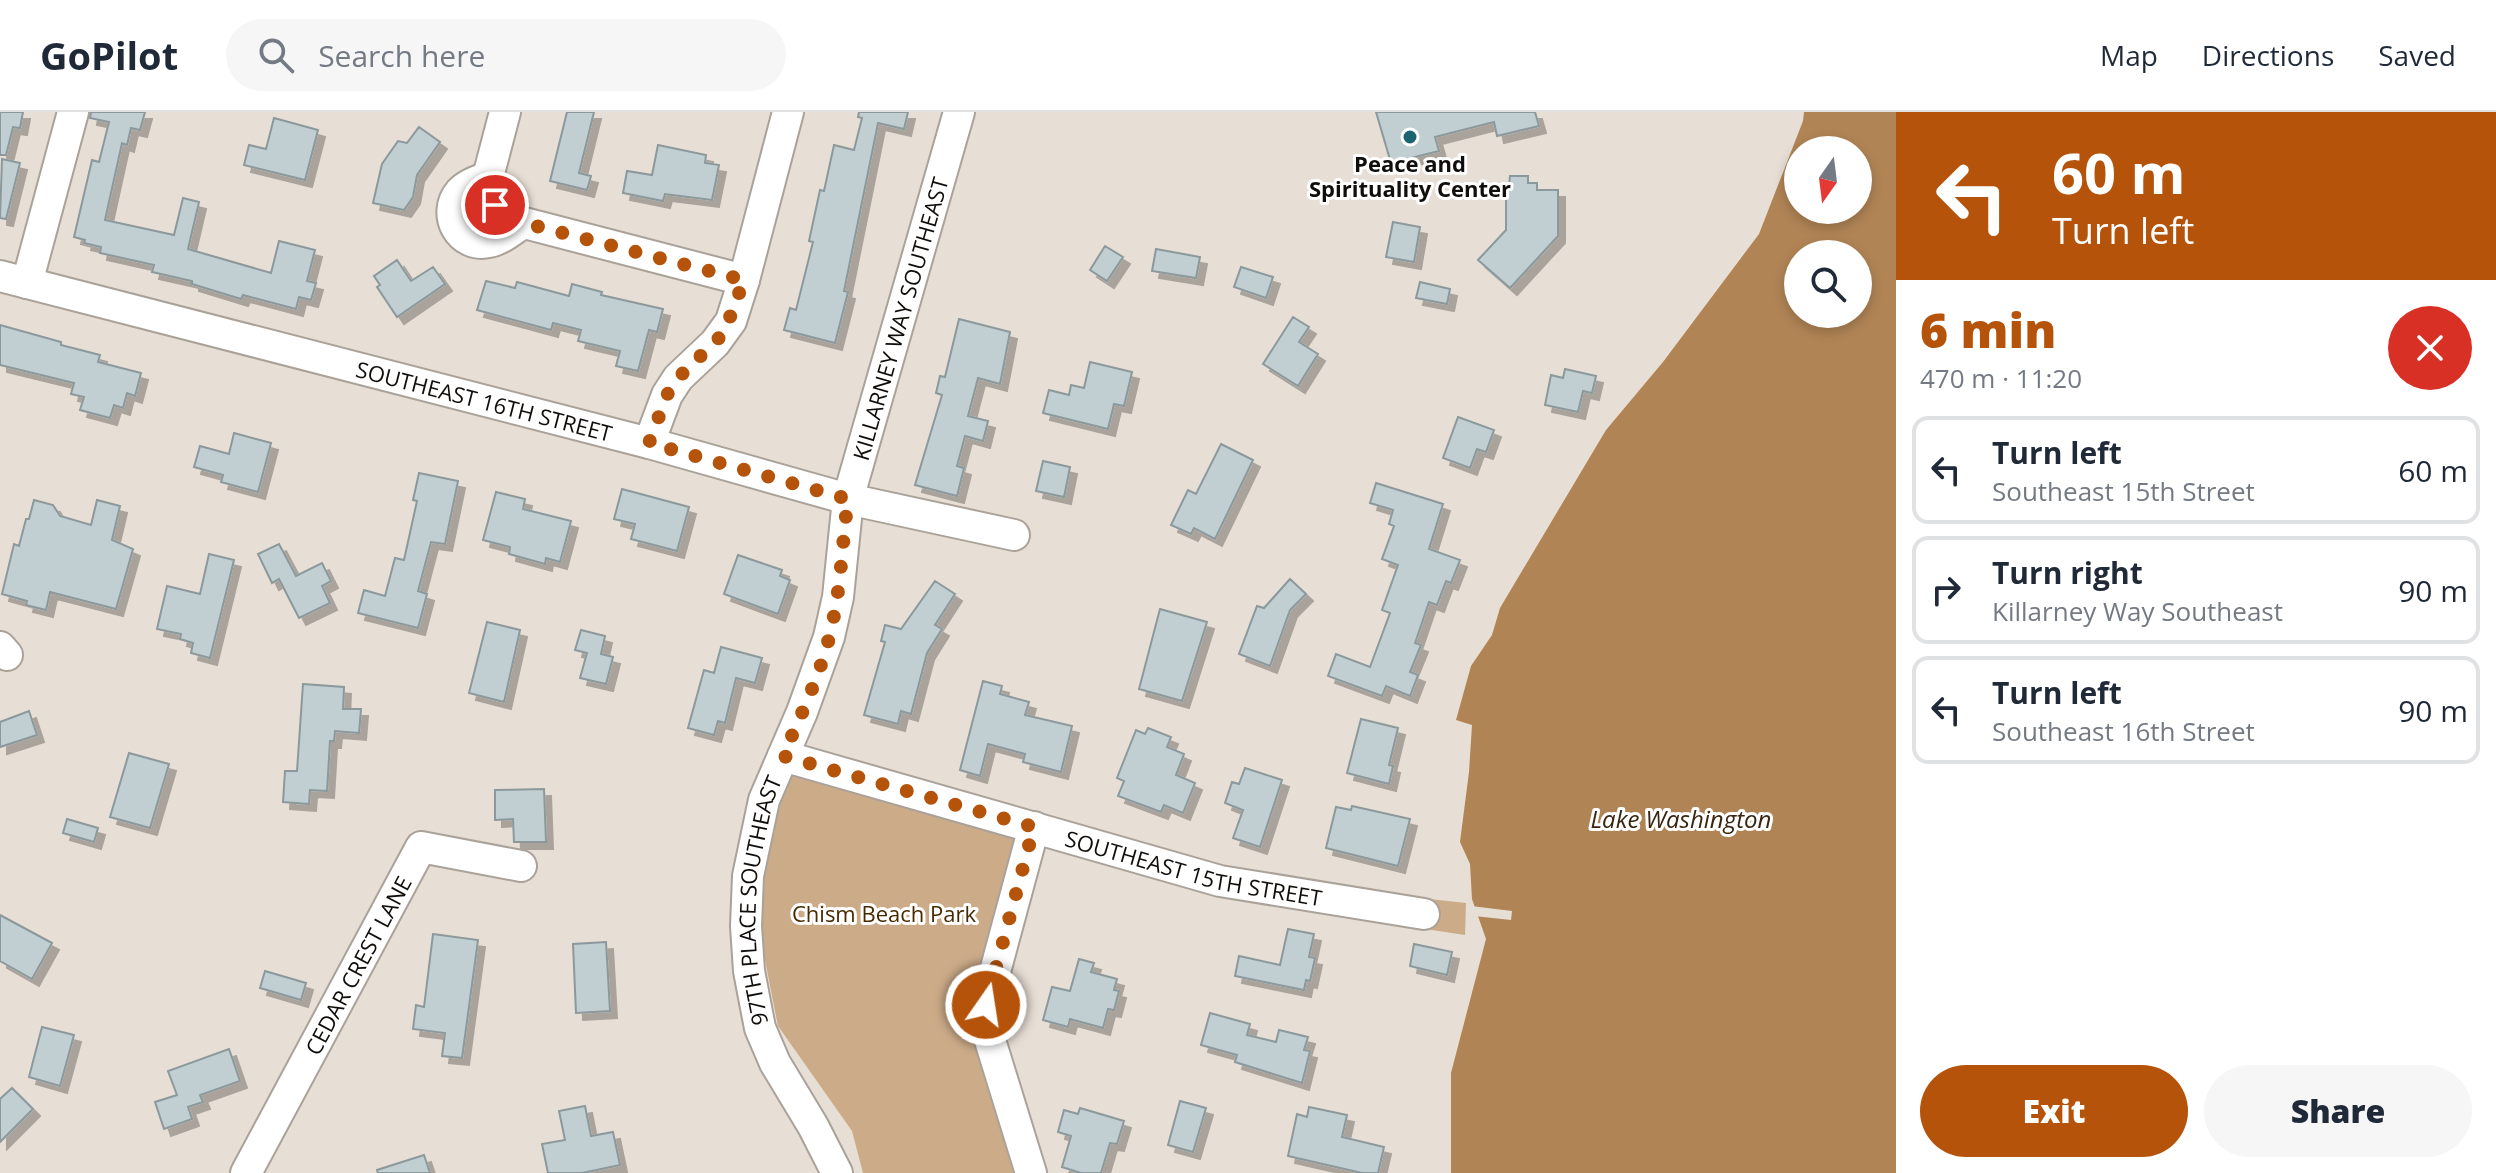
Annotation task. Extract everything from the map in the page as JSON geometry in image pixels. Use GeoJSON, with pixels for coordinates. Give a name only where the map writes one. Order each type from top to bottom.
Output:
{"type":"FeatureCollection","features":[{"type":"Feature","properties":{"kind":"street"},"geometry":{"type":"LineString","coordinates":[[14,279],[73,112]]}},
{"type":"Feature","properties":{"kind":"street"},"geometry":{"type":"LineString","coordinates":[[505,112],[492,191],[505,218],[744,280]]}},
{"type":"Feature","properties":{"kind":"street"},"geometry":{"type":"LineString","coordinates":[[649,443],[667,395],[678,378],[724,333],[744,280],[788,112]]}},
{"type":"Feature","properties":{"kind":"street","name":"KILLARNEY WAY SOUTHEAST"},"geometry":{"type":"LineString","coordinates":[[783,756],[829,637],[838,597],[848,499],[959,112]]}},
{"type":"Feature","properties":{"kind":"street"},"geometry":{"type":"LineString","coordinates":[[492,191],[464,187],[458,194],[452,209],[455,226],[467,239],[485,243],[502,237],[523,223]]}},
{"type":"Feature","properties":{"kind":"street","name":"SOUTHEAST 16TH STREET"},"geometry":{"type":"LineString","coordinates":[[14,279],[649,443],[848,499],[1014,535]]}},
{"type":"Feature","properties":{"kind":"street","name":"SOUTHEAST 15TH STREET"},"geometry":{"type":"LineString","coordinates":[[783,756],[1220,881],[1424,914]]}},
{"type":"Feature","properties":{"kind":"street","name":"97TH PLACE SOUTHEAST"},"geometry":{"type":"LineString","coordinates":[[783,756],[764,800],[748,876],[746,926],[749,971],[760,1028],[775,1063],[837,1173]]}},
{"type":"Feature","properties":{"kind":"street"},"geometry":{"type":"LineString","coordinates":[[1031,1173],[989,1037],[986,1005],[1034,827]]}},
{"type":"Feature","properties":{"kind":"street","name":"CEDAR CREST LANE"},"geometry":{"type":"LineString","coordinates":[[246,1173],[421,847],[521,866]]}},
{"type":"Feature","properties":{"kind":"green space","name":"Chism Beach Park"},"geometry":{"type":"Polygon","coordinates":[[[785,769],[1034,827],[990,985],[1028,1173],[863,1173],[852,1131],[778,1026],[748,874],[785,769]]]}},
{"type":"Feature","properties":{"kind":"green space"},"geometry":{"type":"Polygon","coordinates":[[[1429,899],[1466,903],[1465,935],[1425,929],[1429,899]]]}},
{"type":"Feature","properties":{"kind":"water","name":"Lake Washington"},"geometry":{"type":"Polygon","coordinates":[[[1804,112],[1896,112],[1896,1173],[1451,1173],[1451,1073],[1486,939],[1472,899],[1470,864],[1460,842],[1472,725],[1456,720],[1471,666],[1492,635],[1500,608],[1606,430],[1663,362],[1759,234],[1784,170],[1784,224],[1872,224],[1872,136],[1797,136],[1804,112]]]}},
{"type":"Feature","properties":{"kind":"pier"},"geometry":{"type":"Polygon","coordinates":[[[1471,906],[1512,911],[1511,920],[1474,916],[1471,906]]]}},
{"type":"Feature","properties":{"kind":"building"},"geometry":{"type":"Polygon","coordinates":[[[0,112],[23,112],[20,128],[13,127],[6,155],[0,155],[0,112]]]}},
{"type":"Feature","properties":{"kind":"building"},"geometry":{"type":"Polygon","coordinates":[[[91,112],[145,112],[140,130],[131,128],[127,145],[122,143],[105,220],[174,235],[183,198],[199,202],[188,249],[271,273],[279,241],[315,250],[307,281],[316,283],[311,300],[299,297],[296,309],[243,295],[241,299],[192,284],[192,281],[152,272],[154,265],[100,253],[101,247],[74,237],[92,160],[99,162],[109,122],[90,118],[91,112]]]}},
{"type":"Feature","properties":{"kind":"building"},"geometry":{"type":"Polygon","coordinates":[[[567,112],[594,112],[579,173],[591,176],[587,190],[550,181],[567,112]]]}},
{"type":"Feature","properties":{"kind":"building"},"geometry":{"type":"Polygon","coordinates":[[[859,112],[908,112],[904,129],[878,123],[844,291],[848,292],[835,343],[784,330],[790,308],[796,310],[813,242],[809,241],[820,190],[824,191],[834,145],[854,150],[862,118],[858,117],[859,112]]]}},
{"type":"Feature","properties":{"kind":"building"},"geometry":{"type":"Polygon","coordinates":[[[1376,112],[1535,112],[1539,126],[1497,136],[1494,122],[1435,137],[1439,151],[1391,163],[1376,112]]]}},
{"type":"Feature","properties":{"kind":"building"},"geometry":{"type":"Polygon","coordinates":[[[274,118],[318,130],[305,180],[244,165],[249,145],[266,149],[274,118]]]}},
{"type":"Feature","properties":{"kind":"building"},"geometry":{"type":"Polygon","coordinates":[[[419,127],[440,142],[417,175],[413,197],[404,210],[373,203],[382,164],[398,141],[407,143],[419,127]]]}},
{"type":"Feature","properties":{"kind":"building"},"geometry":{"type":"Polygon","coordinates":[[[658,145],[706,155],[705,163],[719,165],[712,200],[665,194],[663,201],[623,193],[627,171],[652,175],[658,145]]]}},
{"type":"Feature","properties":{"kind":"building"},"geometry":{"type":"Polygon","coordinates":[[[2,159],[20,163],[6,219],[0,218],[2,159]]]}},
{"type":"Feature","properties":{"kind":"building"},"geometry":{"type":"Polygon","coordinates":[[[1510,176],[1528,176],[1528,183],[1537,183],[1537,190],[1558,190],[1558,236],[1510,288],[1478,260],[1506,230],[1506,186],[1509,186],[1510,176]]]}},
{"type":"Feature","properties":{"kind":"building"},"geometry":{"type":"Polygon","coordinates":[[[1393,222],[1420,227],[1414,262],[1386,257],[1393,222]]]}},
{"type":"Feature","properties":{"kind":"building"},"geometry":{"type":"Polygon","coordinates":[[[1105,246],[1123,257],[1107,281],[1090,270],[1105,246]]]}},
{"type":"Feature","properties":{"kind":"building"},"geometry":{"type":"Polygon","coordinates":[[[1156,249],[1200,257],[1196,278],[1152,271],[1156,249]]]}},
{"type":"Feature","properties":{"kind":"building"},"geometry":{"type":"Polygon","coordinates":[[[397,260],[411,281],[433,267],[445,284],[397,317],[377,287],[380,285],[374,276],[397,260]]]}},
{"type":"Feature","properties":{"kind":"building"},"geometry":{"type":"Polygon","coordinates":[[[1241,267],[1273,277],[1266,298],[1234,287],[1241,267]]]}},
{"type":"Feature","properties":{"kind":"building"},"geometry":{"type":"Polygon","coordinates":[[[486,281],[515,288],[517,282],[569,296],[572,284],[602,292],[601,295],[663,309],[657,332],[649,330],[638,371],[616,366],[620,351],[578,341],[581,330],[553,323],[551,330],[477,310],[486,281]]]}},
{"type":"Feature","properties":{"kind":"building"},"geometry":{"type":"Polygon","coordinates":[[[1420,282],[1450,289],[1447,304],[1416,298],[1420,282]]]}},
{"type":"Feature","properties":{"kind":"building"},"geometry":{"type":"Polygon","coordinates":[[[1293,317],[1309,327],[1299,342],[1318,354],[1298,386],[1263,364],[1293,317]]]}},
{"type":"Feature","properties":{"kind":"building"},"geometry":{"type":"Polygon","coordinates":[[[959,319],[1010,332],[1000,384],[978,378],[968,416],[988,421],[983,441],[965,436],[957,466],[964,468],[957,496],[915,485],[942,395],[936,393],[940,376],[945,377],[959,319]]]}},
{"type":"Feature","properties":{"kind":"building"},"geometry":{"type":"Polygon","coordinates":[[[0,325],[100,355],[98,362],[141,373],[135,396],[127,393],[123,408],[114,405],[110,418],[80,410],[84,397],[71,394],[74,383],[0,365],[0,325]]]}},
{"type":"Feature","properties":{"kind":"building"},"geometry":{"type":"Polygon","coordinates":[[[1090,362],[1132,372],[1124,406],[1114,404],[1108,429],[1043,413],[1049,390],[1069,395],[1071,385],[1084,388],[1090,362]]]}},
{"type":"Feature","properties":{"kind":"building"},"geometry":{"type":"Polygon","coordinates":[[[1565,369],[1596,376],[1592,393],[1583,391],[1578,412],[1545,405],[1551,375],[1563,378],[1565,369]]]}},
{"type":"Feature","properties":{"kind":"building"},"geometry":{"type":"Polygon","coordinates":[[[1458,417],[1494,430],[1486,452],[1477,449],[1470,468],[1443,458],[1458,417]]]}},
{"type":"Feature","properties":{"kind":"building"},"geometry":{"type":"Polygon","coordinates":[[[234,433],[271,443],[258,492],[221,482],[223,475],[194,467],[200,446],[229,454],[234,433]]]}},
{"type":"Feature","properties":{"kind":"building"},"geometry":{"type":"Polygon","coordinates":[[[1221,444],[1253,460],[1215,539],[1194,528],[1191,534],[1171,525],[1188,490],[1196,494],[1221,444]]]}},
{"type":"Feature","properties":{"kind":"building"},"geometry":{"type":"Polygon","coordinates":[[[1043,461],[1070,467],[1064,497],[1036,491],[1043,461]]]}},
{"type":"Feature","properties":{"kind":"building"},"geometry":{"type":"Polygon","coordinates":[[[419,473],[458,481],[445,544],[431,542],[418,591],[427,594],[418,628],[358,613],[364,590],[385,596],[395,558],[404,560],[417,501],[413,500],[419,473]]]}},
{"type":"Feature","properties":{"kind":"building"},"geometry":{"type":"Polygon","coordinates":[[[1376,483],[1443,504],[1429,549],[1460,560],[1451,583],[1446,581],[1437,605],[1429,602],[1415,643],[1421,645],[1410,672],[1418,675],[1410,696],[1386,686],[1382,696],[1328,676],[1336,654],[1370,667],[1390,613],[1382,610],[1398,565],[1382,559],[1394,526],[1389,524],[1393,510],[1370,503],[1376,483]]]}},
{"type":"Feature","properties":{"kind":"building"},"geometry":{"type":"Polygon","coordinates":[[[622,489],[689,507],[677,551],[631,539],[635,524],[614,519],[622,489]]]}},
{"type":"Feature","properties":{"kind":"building"},"geometry":{"type":"Polygon","coordinates":[[[496,492],[525,499],[523,509],[571,521],[560,562],[546,558],[545,564],[509,554],[510,547],[483,540],[496,492]]]}},
{"type":"Feature","properties":{"kind":"building"},"geometry":{"type":"Polygon","coordinates":[[[34,500],[53,505],[60,516],[91,525],[97,500],[120,506],[112,540],[133,549],[116,609],[50,592],[46,610],[2,594],[14,544],[19,546],[34,500]]]}},
{"type":"Feature","properties":{"kind":"building"},"geometry":{"type":"Polygon","coordinates":[[[279,544],[296,576],[322,563],[331,581],[322,586],[330,603],[299,618],[279,579],[272,583],[258,554],[279,544]]]}},
{"type":"Feature","properties":{"kind":"building"},"geometry":{"type":"Polygon","coordinates":[[[209,554],[234,560],[210,658],[191,653],[193,643],[180,639],[181,634],[157,629],[167,586],[200,594],[209,554]]]}},
{"type":"Feature","properties":{"kind":"building"},"geometry":{"type":"Polygon","coordinates":[[[738,555],[782,570],[780,576],[790,580],[778,614],[724,594],[738,555]]]}},
{"type":"Feature","properties":{"kind":"building"},"geometry":{"type":"Polygon","coordinates":[[[1290,579],[1306,594],[1290,610],[1270,666],[1239,654],[1257,606],[1264,608],[1290,579]]]}},
{"type":"Feature","properties":{"kind":"building"},"geometry":{"type":"Polygon","coordinates":[[[935,581],[955,594],[935,625],[942,629],[927,653],[911,714],[901,711],[898,724],[864,715],[885,642],[881,641],[885,625],[901,629],[935,581]]]}},
{"type":"Feature","properties":{"kind":"building"},"geometry":{"type":"Polygon","coordinates":[[[1160,609],[1207,622],[1182,701],[1139,689],[1160,609]]]}},
{"type":"Feature","properties":{"kind":"building"},"geometry":{"type":"Polygon","coordinates":[[[487,622],[520,630],[504,702],[469,693],[487,622]]]}},
{"type":"Feature","properties":{"kind":"building"},"geometry":{"type":"Polygon","coordinates":[[[581,630],[605,636],[601,654],[613,657],[606,684],[580,678],[587,653],[575,650],[581,630]]]}},
{"type":"Feature","properties":{"kind":"building"},"geometry":{"type":"Polygon","coordinates":[[[721,647],[762,658],[755,683],[736,678],[725,723],[718,721],[714,735],[688,728],[704,670],[714,673],[721,647]]]}},
{"type":"Feature","properties":{"kind":"building"},"geometry":{"type":"Polygon","coordinates":[[[983,681],[1002,686],[1000,694],[1029,702],[1025,715],[1072,726],[1061,772],[1023,762],[1025,754],[988,744],[980,776],[960,770],[983,681]]]}},
{"type":"Feature","properties":{"kind":"building"},"geometry":{"type":"Polygon","coordinates":[[[303,684],[344,687],[343,709],[361,709],[359,733],[335,731],[334,741],[330,741],[327,791],[310,790],[309,804],[283,802],[285,771],[297,771],[303,684]]]}},
{"type":"Feature","properties":{"kind":"building"},"geometry":{"type":"Polygon","coordinates":[[[29,711],[37,735],[0,747],[0,722],[29,711]]]}},
{"type":"Feature","properties":{"kind":"building"},"geometry":{"type":"Polygon","coordinates":[[[1361,719],[1398,728],[1389,765],[1393,766],[1389,784],[1347,773],[1361,719]]]}},
{"type":"Feature","properties":{"kind":"building"},"geometry":{"type":"Polygon","coordinates":[[[1148,728],[1171,737],[1167,747],[1184,754],[1176,775],[1195,783],[1183,813],[1164,805],[1161,812],[1118,796],[1124,781],[1117,778],[1136,730],[1145,734],[1148,728]]]}},
{"type":"Feature","properties":{"kind":"building"},"geometry":{"type":"Polygon","coordinates":[[[129,753],[169,764],[150,828],[110,817],[129,753]]]}},
{"type":"Feature","properties":{"kind":"building"},"geometry":{"type":"Polygon","coordinates":[[[1245,768],[1282,780],[1260,847],[1233,838],[1243,810],[1225,803],[1232,782],[1239,784],[1245,768]]]}},
{"type":"Feature","properties":{"kind":"building"},"geometry":{"type":"Polygon","coordinates":[[[544,789],[546,842],[514,842],[513,819],[495,820],[495,790],[544,789]]]}},
{"type":"Feature","properties":{"kind":"building"},"geometry":{"type":"Polygon","coordinates":[[[1352,806],[1410,819],[1398,866],[1326,848],[1336,807],[1351,810],[1352,806]]]}},
{"type":"Feature","properties":{"kind":"building"},"geometry":{"type":"Polygon","coordinates":[[[67,819],[98,828],[94,842],[63,833],[67,819]]]}},
{"type":"Feature","properties":{"kind":"building"},"geometry":{"type":"Polygon","coordinates":[[[0,915],[52,943],[32,979],[0,961],[0,915]]]}},
{"type":"Feature","properties":{"kind":"building"},"geometry":{"type":"Polygon","coordinates":[[[1288,929],[1314,934],[1309,957],[1315,958],[1310,981],[1306,980],[1304,990],[1235,976],[1239,956],[1280,965],[1288,929]]]}},
{"type":"Feature","properties":{"kind":"building"},"geometry":{"type":"Polygon","coordinates":[[[433,934],[478,940],[462,1058],[442,1056],[445,1033],[413,1029],[416,1005],[424,1007],[433,934]]]}},
{"type":"Feature","properties":{"kind":"building"},"geometry":{"type":"Polygon","coordinates":[[[606,942],[610,1011],[576,1013],[573,944],[606,942]]]}},
{"type":"Feature","properties":{"kind":"building"},"geometry":{"type":"Polygon","coordinates":[[[1414,944],[1452,952],[1447,975],[1410,966],[1414,944]]]}},
{"type":"Feature","properties":{"kind":"building"},"geometry":{"type":"Polygon","coordinates":[[[1079,959],[1094,963],[1091,972],[1117,979],[1114,990],[1119,991],[1114,1010],[1108,1009],[1103,1028],[1070,1019],[1068,1027],[1043,1020],[1052,987],[1070,991],[1079,959]]]}},
{"type":"Feature","properties":{"kind":"building"},"geometry":{"type":"Polygon","coordinates":[[[265,971],[306,983],[301,1000],[260,988],[265,971]]]}},
{"type":"Feature","properties":{"kind":"building"},"geometry":{"type":"Polygon","coordinates":[[[1210,1013],[1250,1024],[1247,1035],[1276,1042],[1279,1030],[1308,1037],[1304,1050],[1310,1051],[1302,1083],[1235,1062],[1237,1055],[1201,1045],[1210,1013]]]}},
{"type":"Feature","properties":{"kind":"building"},"geometry":{"type":"Polygon","coordinates":[[[42,1027],[74,1035],[60,1086],[29,1077],[42,1027]]]}},
{"type":"Feature","properties":{"kind":"building"},"geometry":{"type":"Polygon","coordinates":[[[229,1049],[240,1081],[200,1095],[203,1102],[188,1107],[192,1119],[164,1129],[155,1102],[177,1095],[168,1071],[229,1049]]]}},
{"type":"Feature","properties":{"kind":"building"},"geometry":{"type":"Polygon","coordinates":[[[12,1088],[33,1109],[0,1142],[0,1099],[12,1088]]]}},
{"type":"Feature","properties":{"kind":"building"},"geometry":{"type":"Polygon","coordinates":[[[1180,1101],[1206,1108],[1193,1152],[1168,1145],[1180,1101]]]}},
{"type":"Feature","properties":{"kind":"building"},"geometry":{"type":"Polygon","coordinates":[[[585,1106],[591,1136],[613,1132],[620,1165],[582,1173],[548,1173],[542,1144],[565,1140],[559,1111],[585,1106]]]}},
{"type":"Feature","properties":{"kind":"building"},"geometry":{"type":"Polygon","coordinates":[[[1309,1107],[1347,1115],[1342,1137],[1384,1147],[1378,1173],[1362,1173],[1288,1156],[1297,1114],[1307,1117],[1309,1107]]]}},
{"type":"Feature","properties":{"kind":"building"},"geometry":{"type":"Polygon","coordinates":[[[1080,1108],[1124,1121],[1117,1144],[1110,1143],[1101,1173],[1081,1173],[1062,1167],[1071,1136],[1058,1132],[1064,1110],[1078,1114],[1080,1108]]]}},
{"type":"Feature","properties":{"kind":"building"},"geometry":{"type":"Polygon","coordinates":[[[424,1155],[430,1173],[378,1173],[377,1170],[424,1155]]]}},
{"type":"Feature","properties":{"kind":"place","name":"Peace and Spirituality Center"},"geometry":{"type":"Point","coordinates":[1410,137]}},
{"type":"Feature","properties":{"kind":"route"},"geometry":{"type":"LineString","coordinates":[[495,205],[505,218],[744,280],[731,321],[715,343],[678,378],[667,395],[649,443],[848,499],[838,597],[829,637],[783,756],[1034,827],[986,1005]]}}]}
